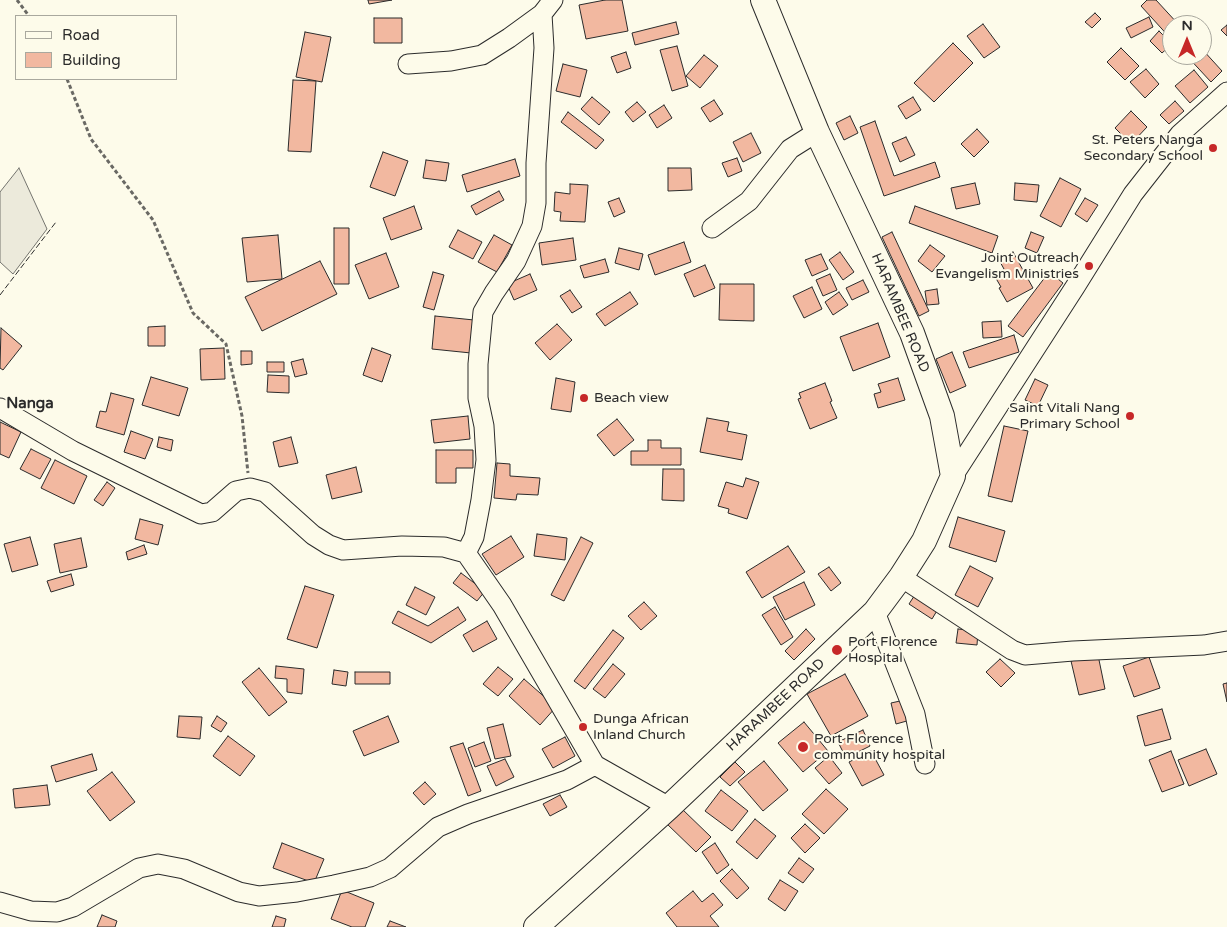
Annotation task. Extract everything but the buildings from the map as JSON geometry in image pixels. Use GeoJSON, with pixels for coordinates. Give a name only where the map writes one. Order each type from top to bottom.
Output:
{"type":"FeatureCollection","features":[{"type":"Feature","properties":{"kind":"main road","name":"HARAMBEE ROAD"},"geometry":{"type":"LineString","coordinates":[[536,927],[669,807],[875,612],[901,577],[924,541],[952,476],[942,416],[912,333],[817,132],[763,0]]}},
{"type":"Feature","properties":{"kind":"street"},"geometry":{"type":"LineString","coordinates":[[408,64],[451,61],[482,55],[509,38],[547,7]]}},
{"type":"Feature","properties":{"kind":"street"},"geometry":{"type":"LineString","coordinates":[[466,553],[474,537],[486,460],[484,426],[478,398],[478,364],[483,312],[516,261],[532,226],[536,203],[536,163],[547,7]]}},
{"type":"Feature","properties":{"kind":"street"},"geometry":{"type":"LineString","coordinates":[[952,476],[1133,194],[1180,134],[1227,92]]}},
{"type":"Feature","properties":{"kind":"street"},"geometry":{"type":"LineString","coordinates":[[712,228],[750,201],[790,149],[817,132]]}},
{"type":"Feature","properties":{"kind":"street"},"geometry":{"type":"LineString","coordinates":[[0,408],[73,450],[201,514],[212,512],[236,491],[250,488],[265,492],[313,535],[329,545],[344,550],[402,546],[444,547],[466,553],[502,605],[595,765],[669,807]]}},
{"type":"Feature","properties":{"kind":"street"},"geometry":{"type":"LineString","coordinates":[[901,577],[1012,650],[1025,655],[1227,641]]}},
{"type":"Feature","properties":{"kind":"street"},"geometry":{"type":"LineString","coordinates":[[875,612],[915,714],[926,764]]}},
{"type":"Feature","properties":{"kind":"street"},"geometry":{"type":"LineString","coordinates":[[0,902],[31,911],[57,912],[73,907],[139,868],[158,864],[184,870],[239,892],[258,896],[297,892],[370,877],[390,868],[438,827],[468,814],[568,780],[595,765]]}},
{"type":"Feature","properties":{"kind":"path"},"geometry":{"type":"LineString","coordinates":[[17,0],[28,15]]}},
{"type":"Feature","properties":{"kind":"path"},"geometry":{"type":"LineString","coordinates":[[68,80],[91,139],[153,220],[193,313],[226,344],[242,416],[250,488]]}},
{"type":"Feature","properties":{"kind":"shaded area"},"geometry":{"type":"Polygon","coordinates":[[[19,168],[47,229],[13,274],[0,262],[0,192],[19,168]]]}},
{"type":"Feature","properties":{"kind":"fence"},"geometry":{"type":"LineString","coordinates":[[0,295],[56,222]]}},
{"type":"Feature","properties":{"kind":"place","name":"St. Peters Nanga Secondary School"},"geometry":{"type":"Point","coordinates":[1213,148]}},
{"type":"Feature","properties":{"kind":"place","name":"Joint Outreach Evangelism Ministries"},"geometry":{"type":"Point","coordinates":[1089,266]}},
{"type":"Feature","properties":{"kind":"place","name":"Beach view"},"geometry":{"type":"Point","coordinates":[584,398]}},
{"type":"Feature","properties":{"kind":"place","name":"Saint Vitali Nang Primary School"},"geometry":{"type":"Point","coordinates":[1130,416]}},
{"type":"Feature","properties":{"kind":"place","name":"Port Florence Hospital"},"geometry":{"type":"Point","coordinates":[837,650]}},
{"type":"Feature","properties":{"kind":"place","name":"Dunga African Inland Church"},"geometry":{"type":"Point","coordinates":[583,727]}},
{"type":"Feature","properties":{"kind":"place","name":"Port Florence community hospital"},"geometry":{"type":"Point","coordinates":[803,747]}},
{"type":"Feature","properties":{"kind":"district","name":"Nanga"},"geometry":{"type":"Point","coordinates":[30,404]}}]}
